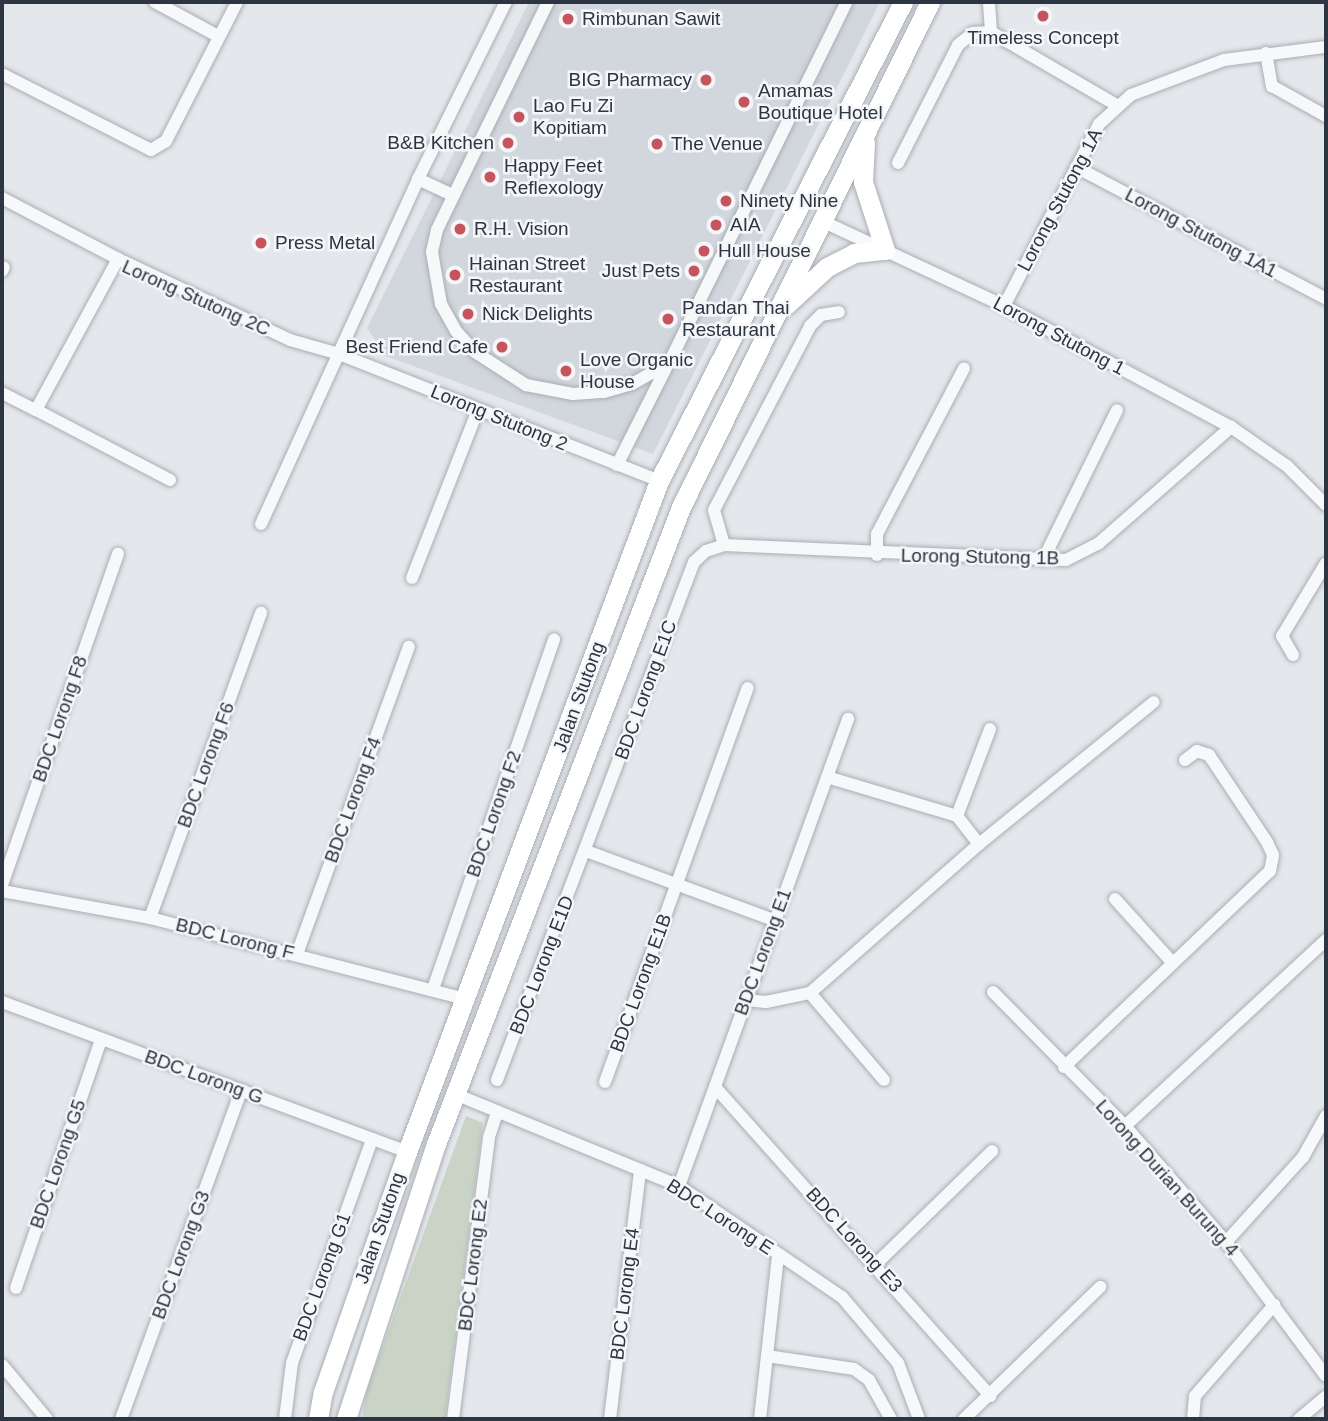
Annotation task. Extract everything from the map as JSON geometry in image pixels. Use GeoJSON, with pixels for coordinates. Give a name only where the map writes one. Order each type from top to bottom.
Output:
{"type":"FeatureCollection","features":[{"type":"Feature","properties":{"kind":"main road","name":"Jalan Stutong"},"geometry":{"type":"LineString","coordinates":[[318,1419],[323,1392],[407,1152],[659,481],[903,2]]}},
{"type":"Feature","properties":{"kind":"main road","name":"Jalan Stutong"},"geometry":{"type":"LineString","coordinates":[[346,1419],[436,1144],[681,507],[762,335],[822,221],[930,2]]}},
{"type":"Feature","properties":{"kind":"main road"},"geometry":{"type":"LineString","coordinates":[[762,335],[797,291],[827,267],[854,253],[885,250],[863,182],[862,156],[870,121]]}},
{"type":"Feature","properties":{"kind":"main road"},"geometry":{"type":"LineString","coordinates":[[709,383],[740,338],[793,229],[822,221]]}},
{"type":"Feature","properties":{"kind":"main road"},"geometry":{"type":"LineString","coordinates":[[407,1152],[425,1152],[436,1144]]}},
{"type":"Feature","properties":{"kind":"street"},"geometry":{"type":"LineString","coordinates":[[155,2],[218,36]]}},
{"type":"Feature","properties":{"kind":"street"},"geometry":{"type":"LineString","coordinates":[[2,74],[151,150],[166,141],[237,2]]}},
{"type":"Feature","properties":{"kind":"street"},"geometry":{"type":"LineString","coordinates":[[261,524],[418,179],[506,2]]}},
{"type":"Feature","properties":{"kind":"street"},"geometry":{"type":"LineString","coordinates":[[548,2],[437,230],[435,280],[456,331],[499,371],[552,392],[604,393],[653,375],[669,363]]}},
{"type":"Feature","properties":{"kind":"street"},"geometry":{"type":"LineString","coordinates":[[617,465],[847,2]]}},
{"type":"Feature","properties":{"kind":"street"},"geometry":{"type":"LineString","coordinates":[[989,2],[991,32]]}},
{"type":"Feature","properties":{"kind":"street"},"geometry":{"type":"LineString","coordinates":[[898,163],[958,45],[974,33],[991,32],[1118,106]]}},
{"type":"Feature","properties":{"kind":"street","name":"Lorong Stutong 1A"},"geometry":{"type":"LineString","coordinates":[[1004,306],[1099,124],[1131,95],[1213,64],[1266,53],[1326,47]]}},
{"type":"Feature","properties":{"kind":"street"},"geometry":{"type":"LineString","coordinates":[[1266,53],[1272,86],[1326,116]]}},
{"type":"Feature","properties":{"kind":"street","name":"Lorong Stutong 1A1"},"geometry":{"type":"LineString","coordinates":[[1076,167],[1326,299]]}},
{"type":"Feature","properties":{"kind":"street"},"geometry":{"type":"LineString","coordinates":[[418,179],[453,195]]}},
{"type":"Feature","properties":{"kind":"street"},"geometry":{"type":"LineString","coordinates":[[2,198],[118,259]]}},
{"type":"Feature","properties":{"kind":"street","name":"Lorong Stutong 1"},"geometry":{"type":"LineString","coordinates":[[822,221],[1004,306],[1231,427],[1287,466],[1326,505]]}},
{"type":"Feature","properties":{"kind":"street","name":"Lorong Stutong 2C"},"geometry":{"type":"LineString","coordinates":[[36,410],[118,259],[290,340],[339,354]]}},
{"type":"Feature","properties":{"kind":"street"},"geometry":{"type":"LineString","coordinates":[[724,545],[714,510],[810,326],[821,315],[839,312]]}},
{"type":"Feature","properties":{"kind":"street","name":"Lorong Stutong 2"},"geometry":{"type":"LineString","coordinates":[[339,354],[659,481]]}},
{"type":"Feature","properties":{"kind":"street"},"geometry":{"type":"LineString","coordinates":[[877,555],[877,534],[964,368]]}},
{"type":"Feature","properties":{"kind":"street"},"geometry":{"type":"LineString","coordinates":[[2,393],[170,480]]}},
{"type":"Feature","properties":{"kind":"street"},"geometry":{"type":"LineString","coordinates":[[412,578],[478,410]]}},
{"type":"Feature","properties":{"kind":"street"},"geometry":{"type":"LineString","coordinates":[[1043,560],[1117,410]]}},
{"type":"Feature","properties":{"kind":"street","name":"Lorong Stutong 1B"},"geometry":{"type":"LineString","coordinates":[[724,545],[877,555],[1066,560],[1099,543],[1231,427]]}},
{"type":"Feature","properties":{"kind":"street","name":"BDC Lorong E1C"},"geometry":{"type":"LineString","coordinates":[[586,851],[694,562],[706,551],[724,545]]}},
{"type":"Feature","properties":{"kind":"street","name":"BDC Lorong F8"},"geometry":{"type":"LineString","coordinates":[[2,885],[118,554]]}},
{"type":"Feature","properties":{"kind":"street"},"geometry":{"type":"LineString","coordinates":[[1293,655],[1282,636],[1326,563]]}},
{"type":"Feature","properties":{"kind":"street","name":"BDC Lorong F6"},"geometry":{"type":"LineString","coordinates":[[150,918],[261,613]]}},
{"type":"Feature","properties":{"kind":"street","name":"BDC Lorong F2"},"geometry":{"type":"LineString","coordinates":[[433,989],[554,639]]}},
{"type":"Feature","properties":{"kind":"street","name":"BDC Lorong F4"},"geometry":{"type":"LineString","coordinates":[[297,954],[409,647]]}},
{"type":"Feature","properties":{"kind":"street","name":"BDC Lorong E1B"},"geometry":{"type":"LineString","coordinates":[[605,1082],[748,688]]}},
{"type":"Feature","properties":{"kind":"street"},"geometry":{"type":"LineString","coordinates":[[746,1000],[766,1002],[810,993],[979,844],[1154,702]]}},
{"type":"Feature","properties":{"kind":"street","name":"BDC Lorong E1"},"geometry":{"type":"LineString","coordinates":[[679,1186],[848,719]]}},
{"type":"Feature","properties":{"kind":"street"},"geometry":{"type":"LineString","coordinates":[[957,816],[990,729]]}},
{"type":"Feature","properties":{"kind":"street"},"geometry":{"type":"LineString","coordinates":[[1064,1067],[1270,871],[1273,855],[1209,755],[1198,751],[1185,760]]}},
{"type":"Feature","properties":{"kind":"street"},"geometry":{"type":"LineString","coordinates":[[827,777],[957,816],[979,844]]}},
{"type":"Feature","properties":{"kind":"street"},"geometry":{"type":"LineString","coordinates":[[586,851],[774,920]]}},
{"type":"Feature","properties":{"kind":"street","name":"BDC Lorong E1D"},"geometry":{"type":"LineString","coordinates":[[497,1080],[586,851]]}},
{"type":"Feature","properties":{"kind":"street","name":"BDC Lorong F"},"geometry":{"type":"LineString","coordinates":[[2,891],[150,918],[466,999]]}},
{"type":"Feature","properties":{"kind":"street"},"geometry":{"type":"LineString","coordinates":[[1115,899],[1172,962]]}},
{"type":"Feature","properties":{"kind":"street"},"geometry":{"type":"LineString","coordinates":[[1125,1126],[1326,940]]}},
{"type":"Feature","properties":{"kind":"street","name":"Lorong Durian Burung 4"},"geometry":{"type":"LineString","coordinates":[[993,992],[1125,1126],[1226,1242],[1326,1376]]}},
{"type":"Feature","properties":{"kind":"street"},"geometry":{"type":"LineString","coordinates":[[810,993],[884,1080]]}},
{"type":"Feature","properties":{"kind":"street","name":"BDC Lorong G"},"geometry":{"type":"LineString","coordinates":[[2,1002],[407,1152]]}},
{"type":"Feature","properties":{"kind":"street","name":"BDC Lorong G5"},"geometry":{"type":"LineString","coordinates":[[16,1288],[101,1040]]}},
{"type":"Feature","properties":{"kind":"street","name":"BDC Lorong E3"},"geometry":{"type":"LineString","coordinates":[[715,1087],[876,1264],[990,1396]]}},
{"type":"Feature","properties":{"kind":"street","name":"BDC Lorong G3"},"geometry":{"type":"LineString","coordinates":[[121,1419],[241,1091]]}},
{"type":"Feature","properties":{"kind":"street","name":"BDC Lorong E"},"geometry":{"type":"LineString","coordinates":[[455,1094],[679,1186],[842,1297],[882,1339],[908,1381],[919,1419]]}},
{"type":"Feature","properties":{"kind":"street","name":"BDC Lorong E2"},"geometry":{"type":"LineString","coordinates":[[453,1419],[489,1137],[497,1112]]}},
{"type":"Feature","properties":{"kind":"street"},"geometry":{"type":"LineString","coordinates":[[1226,1242],[1303,1157],[1326,1116]]}},
{"type":"Feature","properties":{"kind":"street","name":"BDC Lorong G1"},"geometry":{"type":"LineString","coordinates":[[285,1419],[292,1363],[372,1139]]}},
{"type":"Feature","properties":{"kind":"street"},"geometry":{"type":"LineString","coordinates":[[876,1264],[992,1151]]}},
{"type":"Feature","properties":{"kind":"street","name":"BDC Lorong E4"},"geometry":{"type":"LineString","coordinates":[[610,1419],[640,1170]]}},
{"type":"Feature","properties":{"kind":"street"},"geometry":{"type":"LineString","coordinates":[[760,1419],[778,1255]]}},
{"type":"Feature","properties":{"kind":"street"},"geometry":{"type":"LineString","coordinates":[[964,1419],[1100,1287]]}},
{"type":"Feature","properties":{"kind":"street"},"geometry":{"type":"LineString","coordinates":[[1193,1419],[1195,1396],[1274,1305]]}},
{"type":"Feature","properties":{"kind":"street"},"geometry":{"type":"LineString","coordinates":[[767,1356],[854,1369],[869,1380],[891,1419]]}},
{"type":"Feature","properties":{"kind":"street"},"geometry":{"type":"LineString","coordinates":[[4,1374],[47,1419]]}},
{"type":"Feature","properties":{"kind":"street"},"geometry":{"type":"LineString","coordinates":[[1299,1419],[1326,1396]]}},
{"type":"Feature","properties":{"kind":"shaded area"},"geometry":{"type":"Polygon","coordinates":[[[529,2],[880,2],[653,454],[386,356],[367,328],[529,2]]]}},
{"type":"Feature","properties":{"kind":"green space"},"geometry":{"type":"Polygon","coordinates":[[[466,1116],[483,1123],[445,1419],[362,1419],[367,1390],[466,1116]]]}},
{"type":"Feature","properties":{"kind":"place","name":"Timeless Concept"},"geometry":{"type":"Point","coordinates":[1043,16]}},
{"type":"Feature","properties":{"kind":"place","name":"Rimbunan Sawit"},"geometry":{"type":"Point","coordinates":[568,19]}},
{"type":"Feature","properties":{"kind":"place","name":"BIG Pharmacy"},"geometry":{"type":"Point","coordinates":[706,80]}},
{"type":"Feature","properties":{"kind":"place","name":"Amamas Boutique Hotel"},"geometry":{"type":"Point","coordinates":[744,102]}},
{"type":"Feature","properties":{"kind":"place","name":"Lao Fu Zi Kopitiam"},"geometry":{"type":"Point","coordinates":[519,117]}},
{"type":"Feature","properties":{"kind":"place","name":"B&B Kitchen"},"geometry":{"type":"Point","coordinates":[508,143]}},
{"type":"Feature","properties":{"kind":"place","name":"The Venue"},"geometry":{"type":"Point","coordinates":[657,144]}},
{"type":"Feature","properties":{"kind":"place","name":"Happy Feet Reflexology"},"geometry":{"type":"Point","coordinates":[490,177]}},
{"type":"Feature","properties":{"kind":"place","name":"Ninety Nine"},"geometry":{"type":"Point","coordinates":[726,201]}},
{"type":"Feature","properties":{"kind":"place","name":"AIA"},"geometry":{"type":"Point","coordinates":[716,225]}},
{"type":"Feature","properties":{"kind":"place","name":"R.H. Vision"},"geometry":{"type":"Point","coordinates":[460,229]}},
{"type":"Feature","properties":{"kind":"place","name":"Press Metal"},"geometry":{"type":"Point","coordinates":[261,243]}},
{"type":"Feature","properties":{"kind":"place","name":"Hull House"},"geometry":{"type":"Point","coordinates":[704,251]}},
{"type":"Feature","properties":{"kind":"place","name":"Just Pets"},"geometry":{"type":"Point","coordinates":[694,271]}},
{"type":"Feature","properties":{"kind":"place","name":"Hainan Street Restaurant"},"geometry":{"type":"Point","coordinates":[455,275]}},
{"type":"Feature","properties":{"kind":"place","name":"Nick Delights"},"geometry":{"type":"Point","coordinates":[468,314]}},
{"type":"Feature","properties":{"kind":"place","name":"Pandan Thai Restaurant"},"geometry":{"type":"Point","coordinates":[668,319]}},
{"type":"Feature","properties":{"kind":"place","name":"Best Friend Cafe"},"geometry":{"type":"Point","coordinates":[502,347]}},
{"type":"Feature","properties":{"kind":"place","name":"Love Organic House"},"geometry":{"type":"Point","coordinates":[566,371]}}]}
